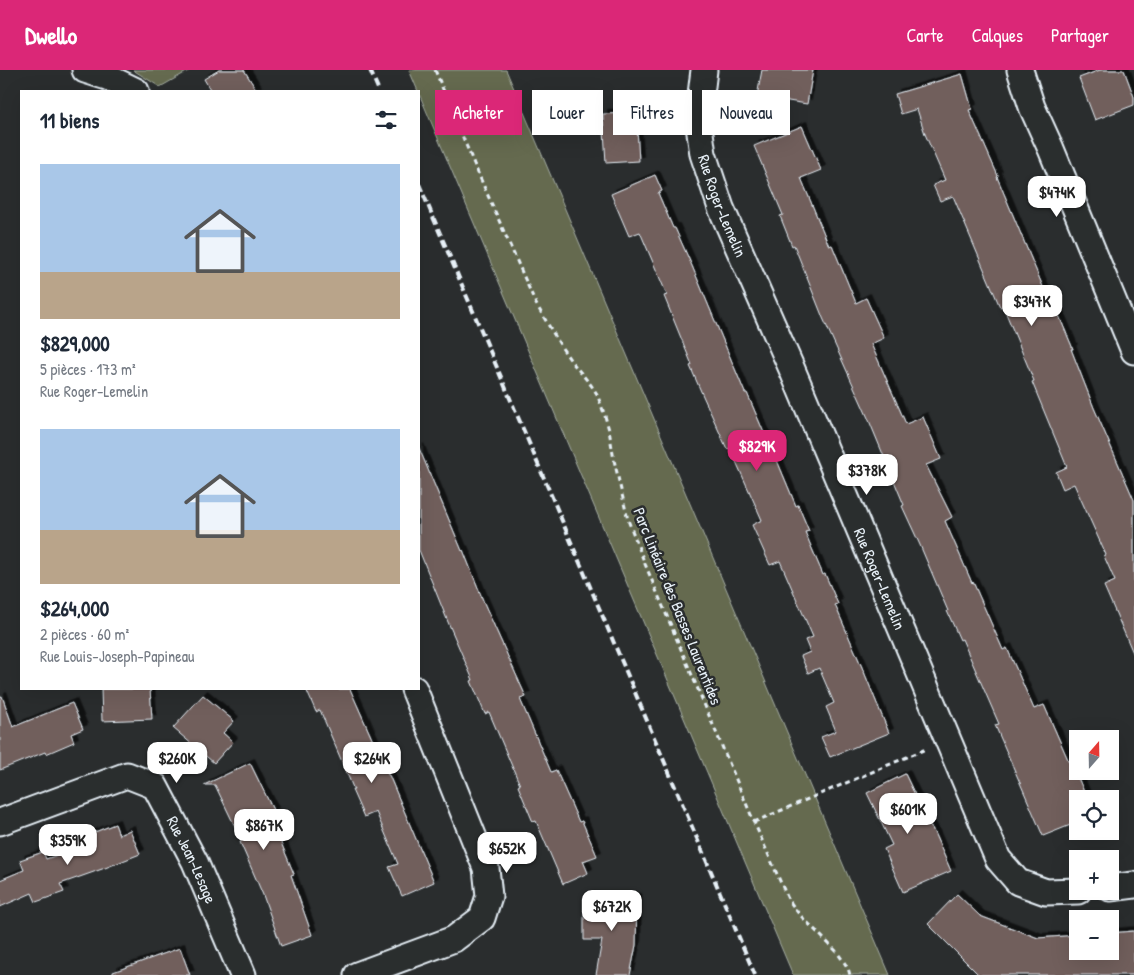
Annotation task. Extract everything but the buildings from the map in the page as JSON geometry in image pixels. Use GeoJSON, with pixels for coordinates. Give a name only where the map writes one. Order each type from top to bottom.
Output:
{"type":"FeatureCollection","features":[{"type":"Feature","properties":{"kind":"street"},"geometry":{"type":"LineString","coordinates":[[86,70],[107,77],[134,90]]}},
{"type":"Feature","properties":{"kind":"street","name":"Rue Roger-Lemelin"},"geometry":{"type":"LineString","coordinates":[[704,70],[698,119],[703,154],[721,208],[791,367],[998,859],[1018,882],[1046,892],[1069,891]]}},
{"type":"Feature","properties":{"kind":"street"},"geometry":{"type":"LineString","coordinates":[[1020,70],[1032,107],[1134,351]]}},
{"type":"Feature","properties":{"kind":"street"},"geometry":{"type":"LineString","coordinates":[[357,975],[454,939],[482,918],[488,896],[486,868],[414,690]]}},
{"type":"Feature","properties":{"kind":"street","name":"Rue Jean-Lesage"},"geometry":{"type":"LineString","coordinates":[[0,822],[127,776],[155,786],[195,862],[243,975]]}},
{"type":"Feature","properties":{"kind":"street"},"geometry":{"type":"LineString","coordinates":[[1119,887],[1134,885]]}},
{"type":"Feature","properties":{"kind":"path","name":"Parc Linéaire des Basses Laurentides"},"geometry":{"type":"LineString","coordinates":[[435,70],[536,304],[562,348],[596,394],[605,416],[628,520],[636,543],[788,899],[837,952],[848,968],[850,975]]}},
{"type":"Feature","properties":{"kind":"path"},"geometry":{"type":"LineString","coordinates":[[754,822],[934,745]]}},
{"type":"Feature","properties":{"kind":"green space"},"geometry":{"type":"Polygon","coordinates":[[[133,70],[190,70],[160,87],[133,70]]]}},
{"type":"Feature","properties":{"kind":"green space"},"geometry":{"type":"Polygon","coordinates":[[[409,70],[506,70],[514,90],[435,90],[435,131],[420,96],[420,90],[417,90],[409,70]]]}},
{"type":"Feature","properties":{"kind":"green space"},"geometry":{"type":"Polygon","coordinates":[[[522,108],[890,975],[793,975],[437,135],[522,135],[522,108]]]}},
{"type":"Feature","properties":{"kind":"railway"},"geometry":{"type":"LineString","coordinates":[[370,70],[379,90]]}},
{"type":"Feature","properties":{"kind":"railway"},"geometry":{"type":"LineString","coordinates":[[420,186],[755,975]]}}]}
